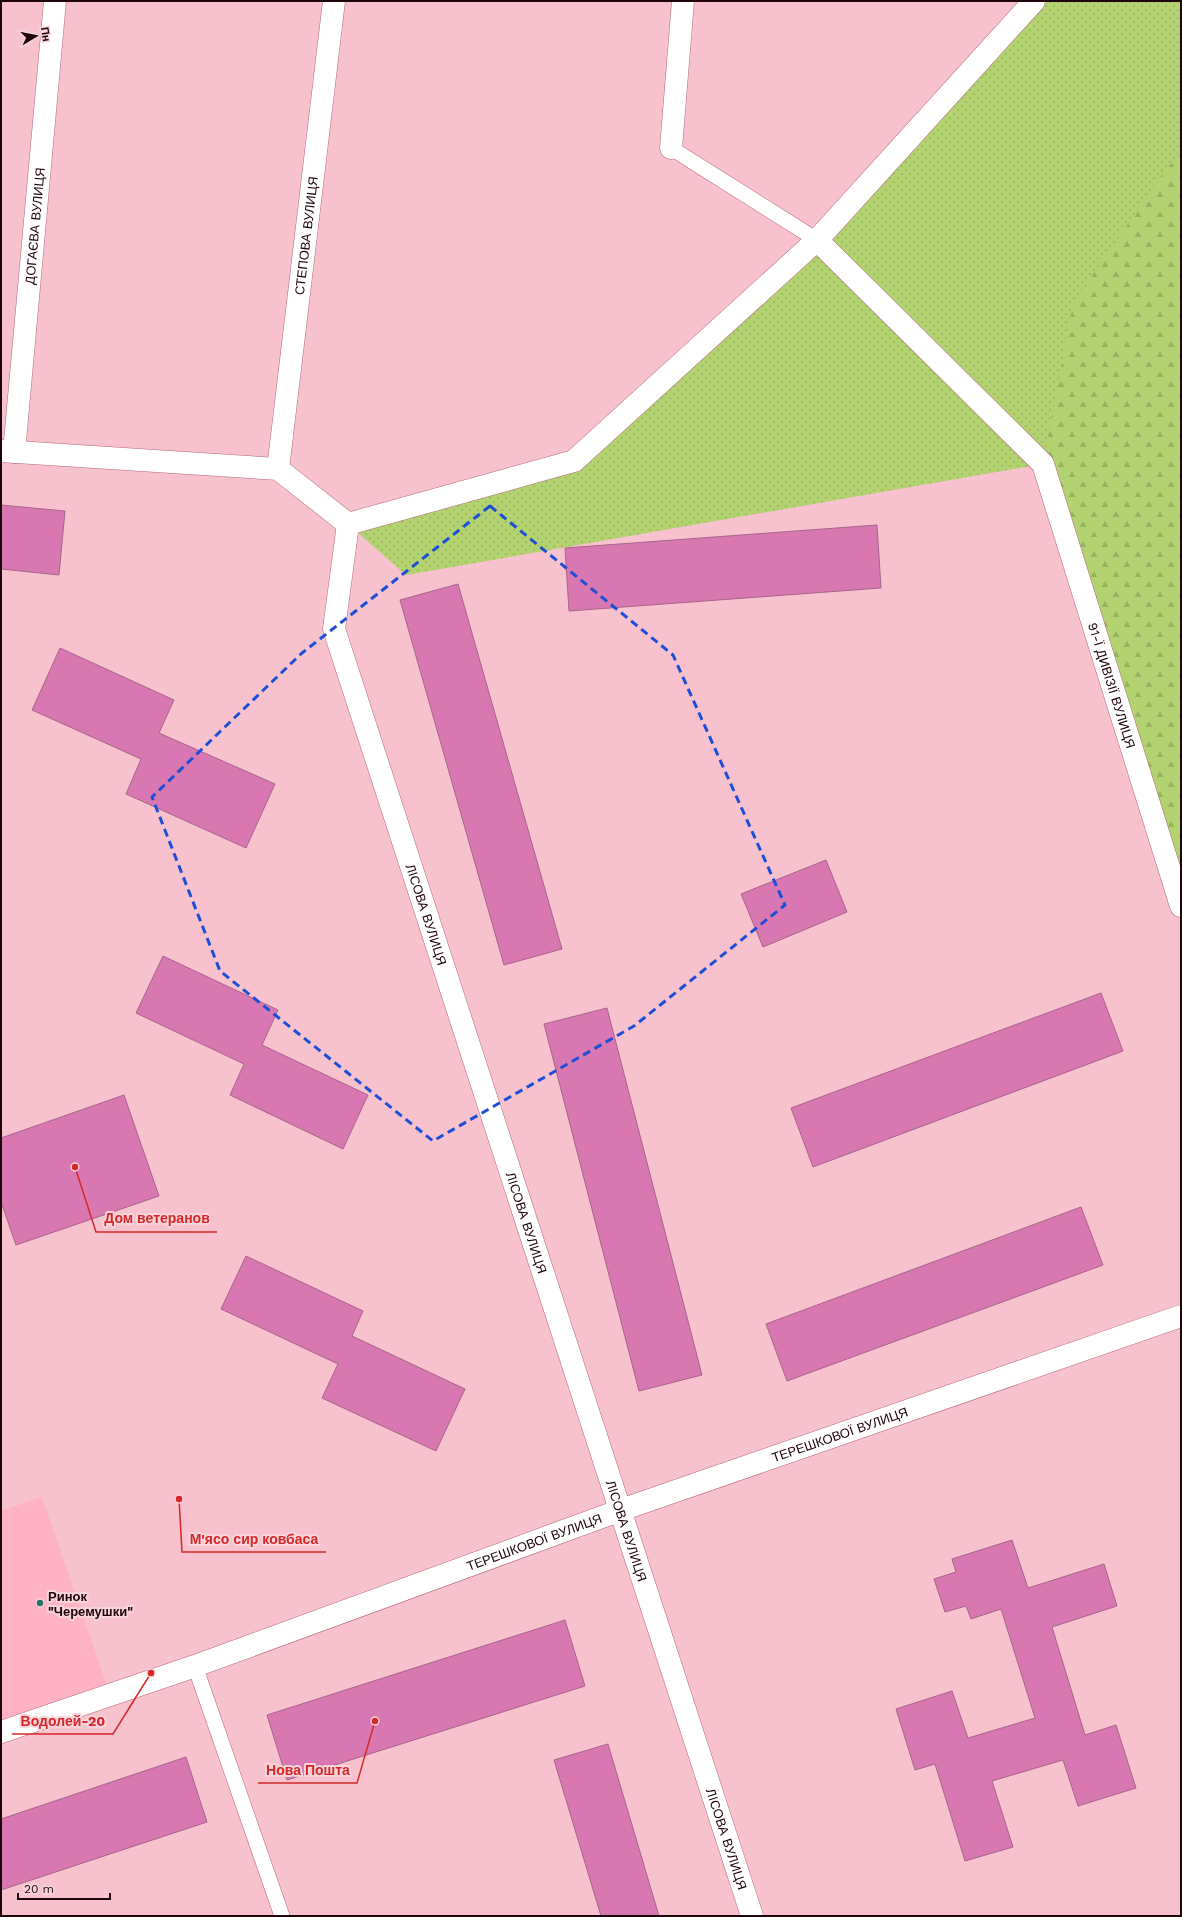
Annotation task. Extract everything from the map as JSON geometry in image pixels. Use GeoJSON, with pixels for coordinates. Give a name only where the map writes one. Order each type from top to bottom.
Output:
{"type":"FeatureCollection","features":[{"type":"Feature","properties":{"kind":"street","name":"ДОГАЄВА ВУЛИЦЯ"},"geometry":{"type":"LineString","coordinates":[[7,451],[55,1]]}},
{"type":"Feature","properties":{"kind":"street","name":"СТЕПОВА ВУЛИЦЯ"},"geometry":{"type":"LineString","coordinates":[[278,469],[334,1]]}},
{"type":"Feature","properties":{"kind":"street"},"geometry":{"type":"LineString","coordinates":[[671,148],[684,1]]}},
{"type":"Feature","properties":{"kind":"street"},"geometry":{"type":"LineString","coordinates":[[7,451],[278,469],[348,524],[574,461],[817,240],[1034,1]]}},
{"type":"Feature","properties":{"kind":"street","name":"91-Ї ДИВІЗІЇ ВУЛИЦЯ"},"geometry":{"type":"LineString","coordinates":[[817,240],[1043,464],[1181,906]]}},
{"type":"Feature","properties":{"kind":"street","name":"ЛІСОВА ВУЛИЦЯ"},"geometry":{"type":"LineString","coordinates":[[348,524],[334,629],[752,1916]]}},
{"type":"Feature","properties":{"kind":"street","name":"ТЕРЕШКОВОЇ ВУЛИЦЯ"},"geometry":{"type":"LineString","coordinates":[[1,1732],[195,1666],[620,1510],[1181,1316]]}},
{"type":"Feature","properties":{"kind":"lane"},"geometry":{"type":"LineString","coordinates":[[671,148],[817,240]]}},
{"type":"Feature","properties":{"kind":"lane"},"geometry":{"type":"LineString","coordinates":[[195,1666],[282,1916]]}},
{"type":"Feature","properties":{"kind":"highlighted area"},"geometry":{"type":"Polygon","coordinates":[[[490,506],[673,655],[785,905],[634,1026],[433,1141],[220,971],[152,797],[302,653],[490,506]]]}},
{"type":"Feature","properties":{"kind":"shaded area","name":"Ринок \"Черемушки\""},"geometry":{"type":"Polygon","coordinates":[[[42,1497],[110,1695],[1,1732],[1,1511],[42,1497]]]}},
{"type":"Feature","properties":{"kind":"green space"},"geometry":{"type":"Polygon","coordinates":[[[1034,1],[1181,1],[1181,152],[1164,172],[1043,464],[406,575],[348,524],[574,461],[817,240],[1034,1]]]}},
{"type":"Feature","properties":{"kind":"green space"},"geometry":{"type":"Polygon","coordinates":[[[1181,152],[1181,906],[1043,464],[1073,303],[1164,172],[1181,152]]]}},
{"type":"Feature","properties":{"kind":"building"},"geometry":{"type":"Polygon","coordinates":[[[1,505],[65,511],[59,575],[1,569],[1,505]]]}},
{"type":"Feature","properties":{"kind":"building"},"geometry":{"type":"Polygon","coordinates":[[[877,525],[881,588],[569,611],[565,548],[877,525]]]}},
{"type":"Feature","properties":{"kind":"building"},"geometry":{"type":"Polygon","coordinates":[[[458,584],[562,949],[504,965],[400,600],[458,584]]]}},
{"type":"Feature","properties":{"kind":"building"},"geometry":{"type":"Polygon","coordinates":[[[60,648],[174,700],[159,733],[275,784],[246,848],[126,794],[141,759],[32,710],[60,648]]]}},
{"type":"Feature","properties":{"kind":"building"},"geometry":{"type":"Polygon","coordinates":[[[826,860],[847,912],[763,947],[741,894],[826,860]]]}},
{"type":"Feature","properties":{"kind":"building"},"geometry":{"type":"Polygon","coordinates":[[[163,956],[278,1010],[262,1045],[368,1095],[343,1149],[230,1095],[244,1064],[136,1013],[163,956]]]}},
{"type":"Feature","properties":{"kind":"building"},"geometry":{"type":"Polygon","coordinates":[[[1101,993],[1123,1051],[813,1167],[791,1108],[1101,993]]]}},
{"type":"Feature","properties":{"kind":"building"},"geometry":{"type":"Polygon","coordinates":[[[607,1008],[702,1375],[639,1391],[544,1024],[607,1008]]]}},
{"type":"Feature","properties":{"kind":"building"},"geometry":{"type":"Polygon","coordinates":[[[124,1095],[159,1196],[16,1245],[1,1202],[1,1138],[124,1095]]]}},
{"type":"Feature","properties":{"kind":"building"},"geometry":{"type":"Polygon","coordinates":[[[1081,1207],[1103,1265],[787,1381],[766,1324],[1081,1207]]]}},
{"type":"Feature","properties":{"kind":"building"},"geometry":{"type":"Polygon","coordinates":[[[246,1256],[363,1311],[352,1336],[465,1389],[436,1451],[322,1398],[338,1364],[221,1309],[246,1256]]]}},
{"type":"Feature","properties":{"kind":"building"},"geometry":{"type":"Polygon","coordinates":[[[1012,1540],[1028,1588],[1104,1564],[1117,1606],[1052,1627],[1085,1735],[1116,1725],[1136,1788],[1078,1806],[1063,1760],[992,1781],[1013,1847],[965,1861],[935,1764],[915,1770],[896,1709],[952,1691],[968,1738],[1035,1718],[1001,1609],[971,1619],[966,1606],[945,1612],[934,1579],[956,1572],[952,1559],[1012,1540]]]}},
{"type":"Feature","properties":{"kind":"building"},"geometry":{"type":"Polygon","coordinates":[[[565,1620],[585,1686],[287,1780],[267,1715],[565,1620]]]}},
{"type":"Feature","properties":{"kind":"building"},"geometry":{"type":"Polygon","coordinates":[[[608,1744],[659,1916],[601,1916],[554,1760],[608,1744]]]}},
{"type":"Feature","properties":{"kind":"building"},"geometry":{"type":"Polygon","coordinates":[[[186,1757],[207,1822],[1,1890],[1,1819],[186,1757]]]}},
{"type":"Feature","properties":{"kind":"place","name":"Дом ветеранов"},"geometry":{"type":"Point","coordinates":[75,1167]}},
{"type":"Feature","properties":{"kind":"place","name":"М'ясо сир ковбаса"},"geometry":{"type":"Point","coordinates":[179,1499]}},
{"type":"Feature","properties":{"kind":"place","name":"Ринок \"Черемушки\""},"geometry":{"type":"Point","coordinates":[40,1603]}},
{"type":"Feature","properties":{"kind":"place","name":"Водолей-20"},"geometry":{"type":"Point","coordinates":[151,1673]}},
{"type":"Feature","properties":{"kind":"place","name":"Нова Пошта"},"geometry":{"type":"Point","coordinates":[375,1721]}}]}
